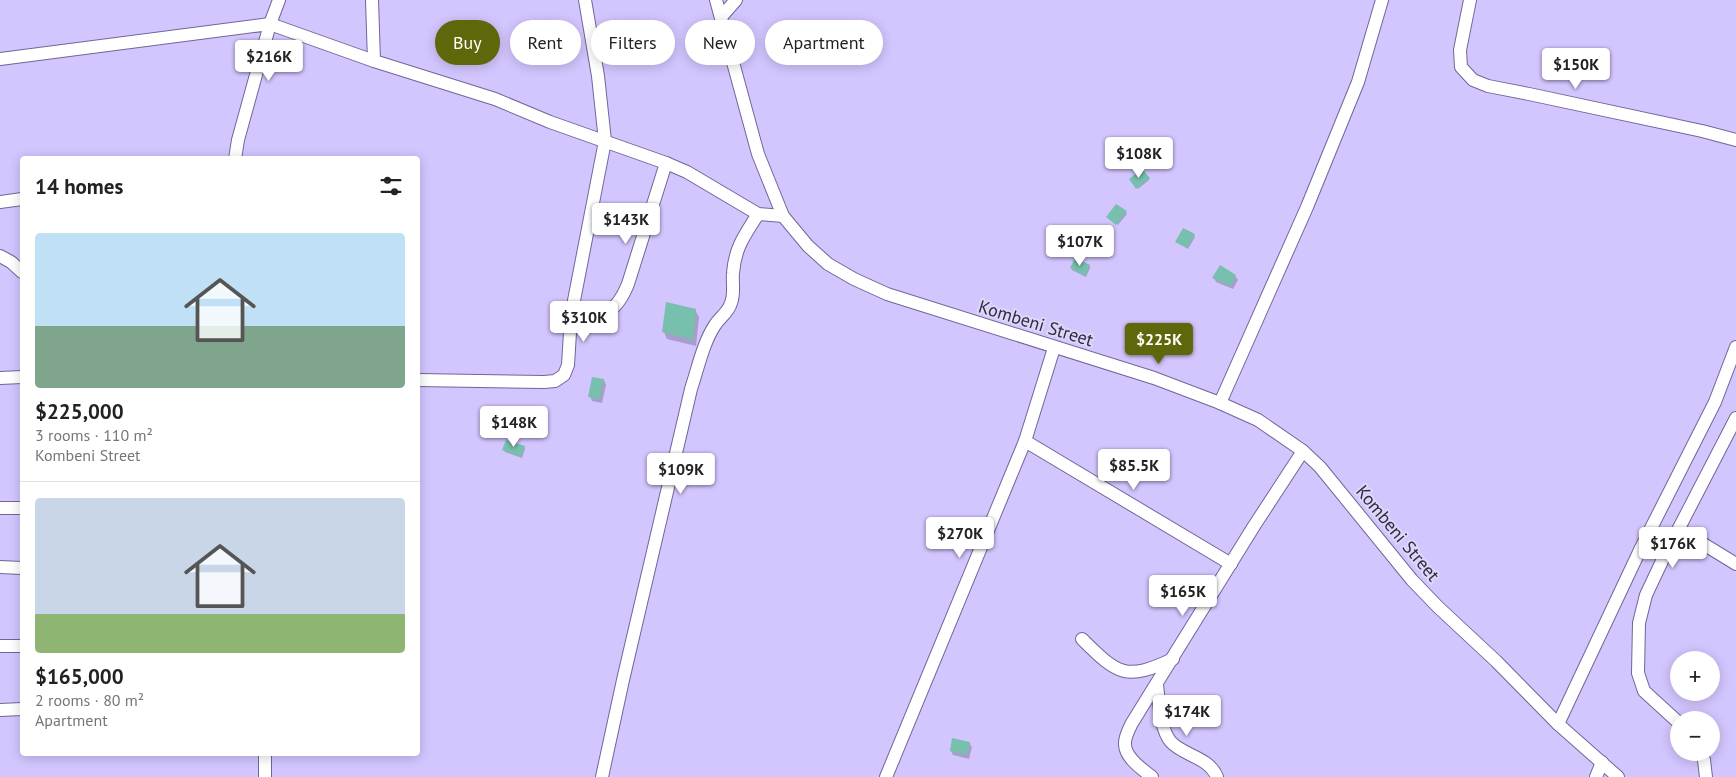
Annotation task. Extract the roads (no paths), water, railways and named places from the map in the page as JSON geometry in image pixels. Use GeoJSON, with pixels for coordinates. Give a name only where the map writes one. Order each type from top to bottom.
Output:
{"type":"FeatureCollection","features":[{"type":"Feature","properties":{"kind":"street"},"geometry":{"type":"LineString","coordinates":[[235,156],[238,140],[270,24],[279,0]]}},
{"type":"Feature","properties":{"kind":"street"},"geometry":{"type":"LineString","coordinates":[[372,0],[374,61]]}},
{"type":"Feature","properties":{"kind":"street"},"geometry":{"type":"LineString","coordinates":[[420,380],[555,381],[564,375],[568,365],[571,316],[605,141],[598,76],[585,0]]}},
{"type":"Feature","properties":{"kind":"street","name":"Kombeni Street"},"geometry":{"type":"LineString","coordinates":[[716,0],[758,154],[783,216],[808,246],[828,264],[854,279],[887,294],[1154,378],[1220,403],[1258,420],[1303,450],[1320,467],[1412,580],[1438,607],[1496,660],[1558,724],[1618,777]]}},
{"type":"Feature","properties":{"kind":"street"},"geometry":{"type":"LineString","coordinates":[[721,17],[736,0]]}},
{"type":"Feature","properties":{"kind":"street"},"geometry":{"type":"LineString","coordinates":[[1220,403],[1307,207],[1355,90],[1382,0]]}},
{"type":"Feature","properties":{"kind":"street"},"geometry":{"type":"LineString","coordinates":[[1470,0],[1460,50],[1461,67],[1473,80],[1488,86],[1702,131],[1736,140]]}},
{"type":"Feature","properties":{"kind":"street"},"geometry":{"type":"LineString","coordinates":[[0,59],[270,24],[374,61],[495,99],[550,122],[687,172],[758,214],[783,216]]}},
{"type":"Feature","properties":{"kind":"street"},"geometry":{"type":"LineString","coordinates":[[571,316],[598,316],[611,310],[622,299],[666,163]]}},
{"type":"Feature","properties":{"kind":"street"},"geometry":{"type":"LineString","coordinates":[[0,202],[20,199]]}},
{"type":"Feature","properties":{"kind":"street"},"geometry":{"type":"LineString","coordinates":[[602,777],[691,389],[703,351],[716,324],[726,314],[731,305],[734,295],[733,273],[739,242],[758,214]]}},
{"type":"Feature","properties":{"kind":"street"},"geometry":{"type":"LineString","coordinates":[[0,256],[12,262],[20,270]]}},
{"type":"Feature","properties":{"kind":"street"},"geometry":{"type":"LineString","coordinates":[[1558,724],[1636,558],[1715,402],[1736,347]]}},
{"type":"Feature","properties":{"kind":"street"},"geometry":{"type":"LineString","coordinates":[[886,777],[1025,441],[1054,348]]}},
{"type":"Feature","properties":{"kind":"street"},"geometry":{"type":"LineString","coordinates":[[0,378],[20,377]]}},
{"type":"Feature","properties":{"kind":"street"},"geometry":{"type":"LineString","coordinates":[[1670,714],[1644,691],[1638,673],[1639,623],[1646,595],[1663,559],[1736,418]]}},
{"type":"Feature","properties":{"kind":"street"},"geometry":{"type":"LineString","coordinates":[[1025,441],[1231,564]]}},
{"type":"Feature","properties":{"kind":"street"},"geometry":{"type":"LineString","coordinates":[[1152,777],[1131,759],[1125,749],[1124,740],[1132,723],[1303,450]]}},
{"type":"Feature","properties":{"kind":"street"},"geometry":{"type":"LineString","coordinates":[[0,508],[20,508]]}},
{"type":"Feature","properties":{"kind":"street"},"geometry":{"type":"LineString","coordinates":[[1679,529],[1736,564]]}},
{"type":"Feature","properties":{"kind":"street"},"geometry":{"type":"LineString","coordinates":[[0,567],[20,568]]}},
{"type":"Feature","properties":{"kind":"street"},"geometry":{"type":"LineString","coordinates":[[1082,639],[1101,658],[1115,668],[1129,672],[1142,672],[1173,659]]}},
{"type":"Feature","properties":{"kind":"street"},"geometry":{"type":"LineString","coordinates":[[0,646],[20,646]]}},
{"type":"Feature","properties":{"kind":"street"},"geometry":{"type":"LineString","coordinates":[[1157,685],[1161,714],[1170,741],[1209,766],[1217,777]]}},
{"type":"Feature","properties":{"kind":"street"},"geometry":{"type":"LineString","coordinates":[[0,710],[20,709]]}},
{"type":"Feature","properties":{"kind":"street"},"geometry":{"type":"LineString","coordinates":[[265,756],[265,777]]}},
{"type":"Feature","properties":{"kind":"street"},"geometry":{"type":"LineString","coordinates":[[1704,761],[1706,777]]}},
{"type":"Feature","properties":{"kind":"street"},"geometry":{"type":"LineString","coordinates":[[1596,777],[1602,762]]}}]}
